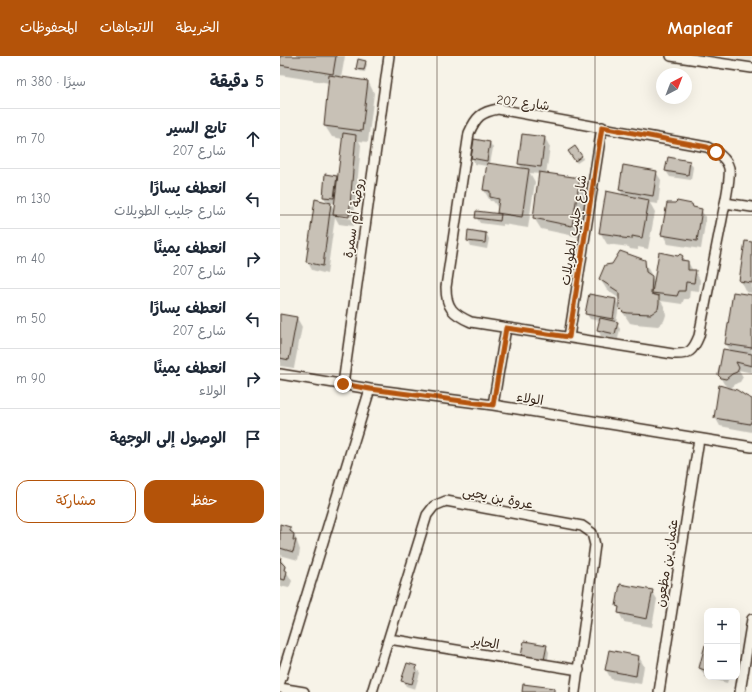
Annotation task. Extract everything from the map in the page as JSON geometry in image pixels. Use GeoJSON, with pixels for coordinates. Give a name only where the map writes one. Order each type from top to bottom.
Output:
{"type":"FeatureCollection","features":[{"type":"Feature","properties":{"kind":"street","name":"روضة أم سمرة"},"geometry":{"type":"LineString","coordinates":[[343,384],[389,56]]}},
{"type":"Feature","properties":{"kind":"street"},"geometry":{"type":"LineString","coordinates":[[671,56],[686,57],[752,68]]}},
{"type":"Feature","properties":{"kind":"street","name":"شارع 207"},"geometry":{"type":"LineString","coordinates":[[498,110],[602,127],[707,147],[724,158],[729,167],[725,203],[699,336],[694,347],[688,353],[673,354],[471,322],[459,316],[450,308],[446,298],[446,288],[469,133],[474,122],[480,115],[488,111],[498,110]]}},
{"type":"Feature","properties":{"kind":"street","name":"شارع جليب الطويلات"},"geometry":{"type":"LineString","coordinates":[[569,337],[602,127]]}},
{"type":"Feature","properties":{"kind":"street"},"geometry":{"type":"LineString","coordinates":[[725,203],[752,207]]}},
{"type":"Feature","properties":{"kind":"street"},"geometry":{"type":"LineString","coordinates":[[493,405],[506,328]]}},
{"type":"Feature","properties":{"kind":"street","name":"الولاء"},"geometry":{"type":"LineString","coordinates":[[280,374],[370,389],[493,405],[752,447]]}},
{"type":"Feature","properties":{"kind":"street"},"geometry":{"type":"LineString","coordinates":[[280,682],[370,389]]}},
{"type":"Feature","properties":{"kind":"street","name":"عثمان بن مظعون"},"geometry":{"type":"LineString","coordinates":[[659,692],[699,439]]}},
{"type":"Feature","properties":{"kind":"street","name":"عروة بن يحيى"},"geometry":{"type":"LineString","coordinates":[[372,692],[426,515],[434,506],[446,501],[582,526],[592,534],[596,545],[575,692]]}},
{"type":"Feature","properties":{"kind":"street"},"geometry":{"type":"LineString","coordinates":[[740,692],[747,672],[752,619]]}},
{"type":"Feature","properties":{"kind":"street","name":"الحاير"},"geometry":{"type":"LineString","coordinates":[[389,639],[579,670]]}},
{"type":"Feature","properties":{"kind":"street"},"geometry":{"type":"LineString","coordinates":[[280,688],[304,692]]}},
{"type":"Feature","properties":{"kind":"shaded area"},"geometry":{"type":"Polygon","coordinates":[[[721,56],[752,56],[752,61],[721,56]]]}},
{"type":"Feature","properties":{"kind":"building"},"geometry":{"type":"Polygon","coordinates":[[[280,56],[336,56],[333,74],[280,65],[280,56]]]}},
{"type":"Feature","properties":{"kind":"building"},"geometry":{"type":"Polygon","coordinates":[[[358,59],[366,61],[364,70],[356,69],[358,59]]]}},
{"type":"Feature","properties":{"kind":"building"},"geometry":{"type":"Polygon","coordinates":[[[329,75],[368,81],[362,131],[324,126],[329,75]]]}},
{"type":"Feature","properties":{"kind":"building"},"geometry":{"type":"Polygon","coordinates":[[[343,133],[356,135],[349,217],[333,215],[343,133]]]}},
{"type":"Feature","properties":{"kind":"building"},"geometry":{"type":"Polygon","coordinates":[[[522,134],[545,137],[541,167],[518,164],[522,134]]]}},
{"type":"Feature","properties":{"kind":"building"},"geometry":{"type":"Polygon","coordinates":[[[474,139],[490,142],[487,161],[471,158],[474,139]]]}},
{"type":"Feature","properties":{"kind":"building"},"geometry":{"type":"Polygon","coordinates":[[[575,146],[582,156],[575,161],[568,151],[575,146]]]}},
{"type":"Feature","properties":{"kind":"building"},"geometry":{"type":"Polygon","coordinates":[[[668,157],[690,161],[688,175],[665,171],[668,157]]]}},
{"type":"Feature","properties":{"kind":"building"},"geometry":{"type":"Polygon","coordinates":[[[487,163],[529,169],[522,217],[497,213],[499,199],[490,197],[490,191],[483,190],[487,163]]]}},
{"type":"Feature","properties":{"kind":"building"},"geometry":{"type":"Polygon","coordinates":[[[623,165],[657,171],[653,196],[619,190],[623,165]]]}},
{"type":"Feature","properties":{"kind":"building"},"geometry":{"type":"Polygon","coordinates":[[[539,172],[580,178],[572,226],[533,218],[539,172]]]}},
{"type":"Feature","properties":{"kind":"building"},"geometry":{"type":"Polygon","coordinates":[[[325,174],[337,176],[334,198],[323,197],[325,174]]]}},
{"type":"Feature","properties":{"kind":"building"},"geometry":{"type":"Polygon","coordinates":[[[606,191],[649,200],[642,238],[632,236],[632,239],[622,238],[621,236],[599,233],[606,191]]]}},
{"type":"Feature","properties":{"kind":"building"},"geometry":{"type":"Polygon","coordinates":[[[315,199],[331,203],[323,266],[306,262],[315,199]]]}},
{"type":"Feature","properties":{"kind":"building"},"geometry":{"type":"Polygon","coordinates":[[[677,201],[692,204],[693,207],[702,209],[697,241],[661,235],[667,203],[675,203],[677,201]]]}},
{"type":"Feature","properties":{"kind":"building"},"geometry":{"type":"Polygon","coordinates":[[[476,211],[501,214],[500,221],[475,218],[476,211]]]}},
{"type":"Feature","properties":{"kind":"building"},"geometry":{"type":"Polygon","coordinates":[[[468,230],[486,233],[485,243],[467,241],[468,230]]]}},
{"type":"Feature","properties":{"kind":"building"},"geometry":{"type":"Polygon","coordinates":[[[745,241],[752,242],[752,283],[739,281],[745,241]]]}},
{"type":"Feature","properties":{"kind":"building"},"geometry":{"type":"Polygon","coordinates":[[[620,251],[645,260],[646,272],[652,276],[651,294],[659,296],[658,309],[651,314],[623,312],[619,308],[619,292],[599,279],[605,265],[612,264],[620,251]]]}},
{"type":"Feature","properties":{"kind":"building"},"geometry":{"type":"Polygon","coordinates":[[[659,252],[678,256],[680,254],[683,256],[681,260],[688,261],[688,270],[696,270],[694,283],[686,282],[685,291],[679,291],[677,296],[652,293],[659,252]]]}},
{"type":"Feature","properties":{"kind":"building"},"geometry":{"type":"Polygon","coordinates":[[[733,292],[752,295],[752,348],[725,344],[733,292]]]}},
{"type":"Feature","properties":{"kind":"building"},"geometry":{"type":"Polygon","coordinates":[[[589,294],[616,299],[613,319],[585,314],[589,294]]]}},
{"type":"Feature","properties":{"kind":"building"},"geometry":{"type":"Polygon","coordinates":[[[280,314],[297,317],[289,360],[280,358],[280,314]]]}},
{"type":"Feature","properties":{"kind":"building"},"geometry":{"type":"Polygon","coordinates":[[[600,318],[618,322],[615,334],[597,330],[600,318]]]}},
{"type":"Feature","properties":{"kind":"building"},"geometry":{"type":"Polygon","coordinates":[[[723,349],[752,354],[752,366],[736,362],[739,368],[737,372],[726,379],[721,378],[718,375],[723,349]]]}},
{"type":"Feature","properties":{"kind":"building"},"geometry":{"type":"Polygon","coordinates":[[[719,385],[737,390],[752,399],[752,419],[750,424],[714,418],[719,385]]]}},
{"type":"Feature","properties":{"kind":"building"},"geometry":{"type":"Polygon","coordinates":[[[280,524],[290,527],[290,531],[294,534],[293,540],[296,540],[293,552],[280,548],[280,524]]]}},
{"type":"Feature","properties":{"kind":"building"},"geometry":{"type":"Polygon","coordinates":[[[280,561],[285,566],[284,570],[287,571],[285,580],[280,579],[280,561]]]}},
{"type":"Feature","properties":{"kind":"building"},"geometry":{"type":"Polygon","coordinates":[[[620,584],[653,590],[647,619],[618,613],[619,607],[616,606],[620,584]]]}},
{"type":"Feature","properties":{"kind":"building"},"geometry":{"type":"Polygon","coordinates":[[[524,641],[547,645],[544,660],[521,656],[524,641]]]}},
{"type":"Feature","properties":{"kind":"building"},"geometry":{"type":"Polygon","coordinates":[[[704,649],[704,670],[699,668],[704,649]]]}},
{"type":"Feature","properties":{"kind":"building"},"geometry":{"type":"Polygon","coordinates":[[[609,650],[639,656],[636,676],[605,670],[609,650]]]}},
{"type":"Feature","properties":{"kind":"building"},"geometry":{"type":"Polygon","coordinates":[[[407,663],[417,666],[412,684],[401,681],[407,663]]]}},
{"type":"Feature","properties":{"kind":"building"},"geometry":{"type":"Polygon","coordinates":[[[523,684],[554,688],[554,692],[522,692],[523,684]]]}},
{"type":"Feature","properties":{"kind":"route"},"geometry":{"type":"LineString","coordinates":[[343,384],[370,389],[493,405],[506,328],[569,337],[602,127],[707,147],[716,152]]}}]}
